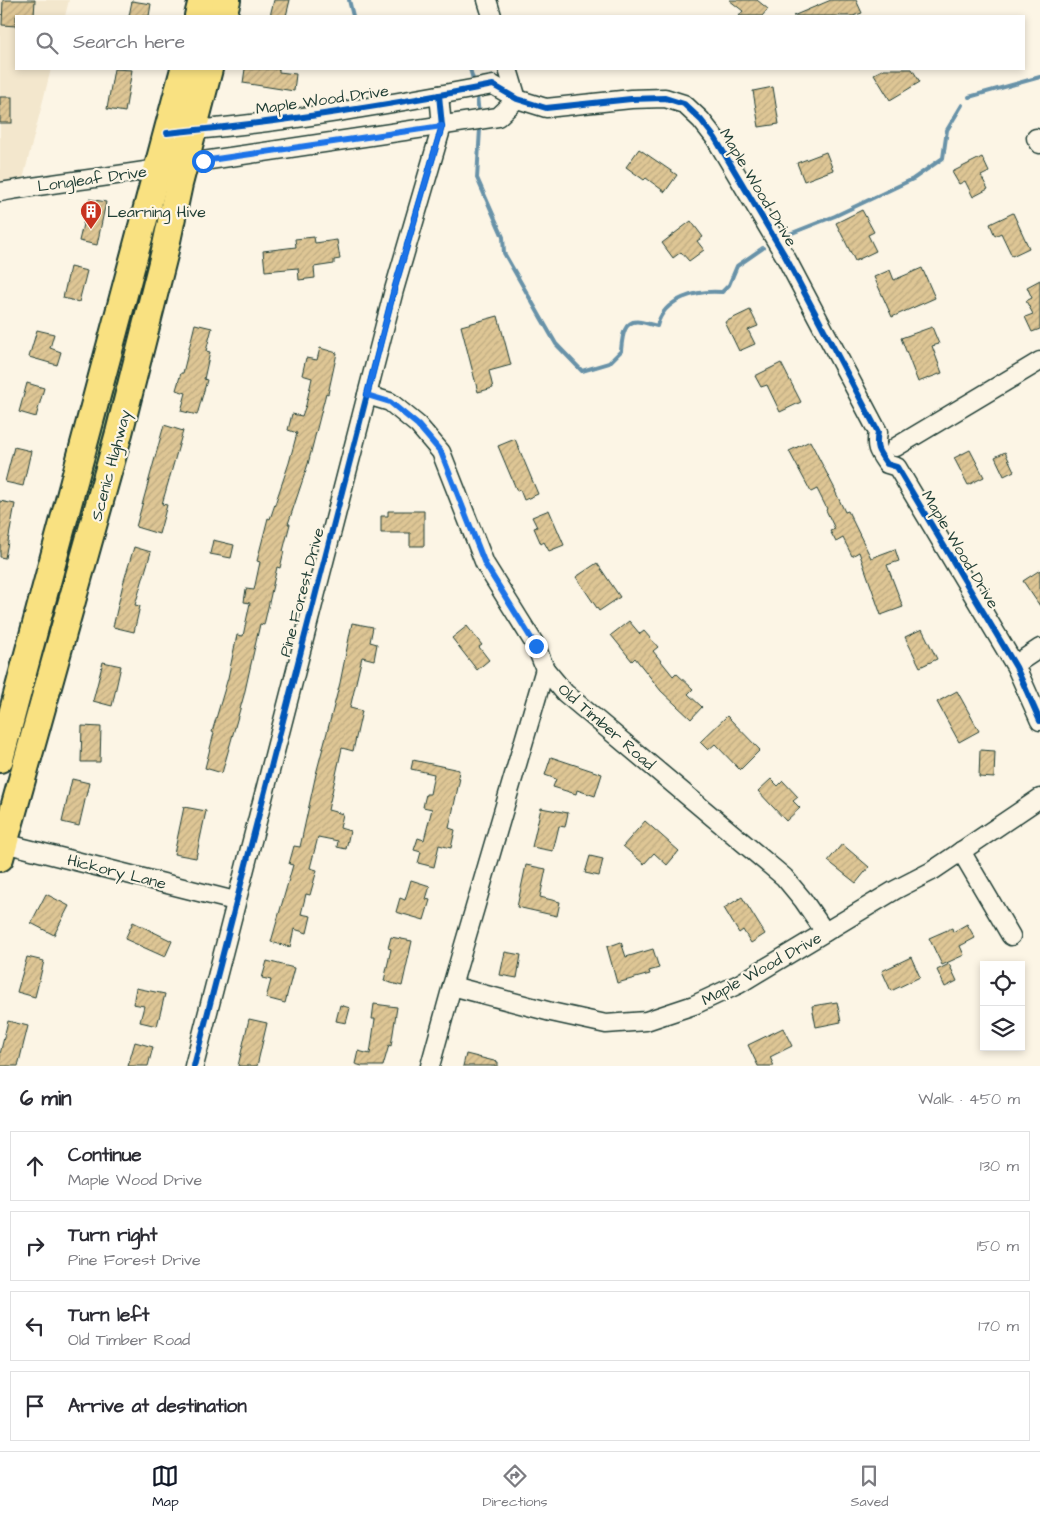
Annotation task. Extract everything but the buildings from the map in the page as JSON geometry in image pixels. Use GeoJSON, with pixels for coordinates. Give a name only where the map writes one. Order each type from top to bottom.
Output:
{"type":"FeatureCollection","features":[{"type":"Feature","properties":{"kind":"highway"},"geometry":{"type":"LineString","coordinates":[[198,15],[202,0]]}},
{"type":"Feature","properties":{"kind":"highway"},"geometry":{"type":"LineString","coordinates":[[223,15],[227,0]]}},
{"type":"Feature","properties":{"kind":"highway","name":"Scenic Highway"},"geometry":{"type":"LineString","coordinates":[[0,759],[184,70]]}},
{"type":"Feature","properties":{"kind":"highway","name":"Scenic Highway"},"geometry":{"type":"LineString","coordinates":[[1,848],[119,433],[164,255],[184,164],[210,70]]}},
{"type":"Feature","properties":{"kind":"street"},"geometry":{"type":"LineString","coordinates":[[488,0],[492,15]]}},
{"type":"Feature","properties":{"kind":"street"},"geometry":{"type":"LineString","coordinates":[[184,164],[498,117],[517,99],[508,70]]}},
{"type":"Feature","properties":{"kind":"street","name":"Maple Wood Drive"},"geometry":{"type":"LineString","coordinates":[[167,132],[287,118],[493,85],[517,99],[546,108],[631,99],[665,98],[684,104],[701,120],[715,138],[785,256],[878,432],[876,445],[882,456],[887,464],[897,467],[1016,667],[1040,721]]}},
{"type":"Feature","properties":{"kind":"street"},"geometry":{"type":"LineString","coordinates":[[439,95],[442,126]]}},
{"type":"Feature","properties":{"kind":"street","name":"Pine Forest Drive"},"geometry":{"type":"LineString","coordinates":[[194,1066],[394,290],[442,126]]}},
{"type":"Feature","properties":{"kind":"street","name":"Longleaf Drive"},"geometry":{"type":"LineString","coordinates":[[0,192],[74,180],[157,170],[184,164]]}},
{"type":"Feature","properties":{"kind":"street"},"geometry":{"type":"LineString","coordinates":[[896,447],[1040,361]]}},
{"type":"Feature","properties":{"kind":"street","name":"Old Timber Road"},"geometry":{"type":"LineString","coordinates":[[367,395],[390,402],[418,425],[441,452],[485,564],[536,646],[545,669],[566,693],[784,877],[825,932]]}},
{"type":"Feature","properties":{"kind":"street","name":"Maple Wood Drive"},"geometry":{"type":"LineString","coordinates":[[878,432],[890,437],[896,447],[900,457],[897,467]]}},
{"type":"Feature","properties":{"kind":"street"},"geometry":{"type":"LineString","coordinates":[[1016,667],[1019,662],[1040,648]]}},
{"type":"Feature","properties":{"kind":"street"},"geometry":{"type":"LineString","coordinates":[[430,1066],[545,669]]}},
{"type":"Feature","properties":{"kind":"street","name":"Maple Wood Drive"},"geometry":{"type":"LineString","coordinates":[[452,986],[551,1012],[606,1024],[646,1021],[694,1005],[739,984],[895,890],[932,871],[1040,798]]}},
{"type":"Feature","properties":{"kind":"street","name":"Hickory Lane"},"geometry":{"type":"LineString","coordinates":[[1,848],[235,901]]}},
{"type":"Feature","properties":{"kind":"street"},"geometry":{"type":"LineString","coordinates":[[961,851],[1011,936]]}},
{"type":"Feature","properties":{"kind":"shaded area"},"geometry":{"type":"Polygon","coordinates":[[[0,0],[69,0],[65,15],[15,15],[15,70],[51,70],[22,183],[0,187],[0,0]]]}},
{"type":"Feature","properties":{"kind":"green space"},"geometry":{"type":"Polygon","coordinates":[[[112,368],[119,371],[119,375],[47,647],[39,645],[112,368]]]}},
{"type":"Feature","properties":{"kind":"waterway"},"geometry":{"type":"LineString","coordinates":[[349,0],[353,15]]}},
{"type":"Feature","properties":{"kind":"waterway"},"geometry":{"type":"LineString","coordinates":[[470,70],[473,79]]}},
{"type":"Feature","properties":{"kind":"waterway"},"geometry":{"type":"LineString","coordinates":[[969,97],[1040,77]]}},
{"type":"Feature","properties":{"kind":"waterway"},"geometry":{"type":"LineString","coordinates":[[477,96],[479,115]]}},
{"type":"Feature","properties":{"kind":"waterway"},"geometry":{"type":"LineString","coordinates":[[782,237],[835,216],[913,179],[943,158],[947,130],[962,105]]}},
{"type":"Feature","properties":{"kind":"waterway"},"geometry":{"type":"LineString","coordinates":[[480,129],[477,178],[503,237],[504,253],[556,344],[582,371],[609,363],[621,351],[625,330],[630,323],[641,322],[657,326],[661,316],[674,302],[692,294],[722,292],[729,285],[737,266],[763,248]]}},
{"type":"Feature","properties":{"kind":"cycle path"},"geometry":{"type":"LineString","coordinates":[[167,133],[330,113],[493,85],[517,99],[546,108],[631,99],[665,98],[684,104],[701,120],[715,138],[785,256],[878,432],[877,446],[879,452],[887,464],[897,467],[1016,667],[1040,721]]}},
{"type":"Feature","properties":{"kind":"cycle path"},"geometry":{"type":"LineString","coordinates":[[194,1066],[394,290],[442,126],[439,95]]}},
{"type":"Feature","properties":{"kind":"place","name":"Learning Hive"},"geometry":{"type":"Point","coordinates":[91,230]}},
{"type":"Feature","properties":{"kind":"route"},"geometry":{"type":"LineString","coordinates":[[203,161],[442,126],[394,290],[367,395],[390,402],[418,425],[441,452],[485,564],[536,646]]}}]}
